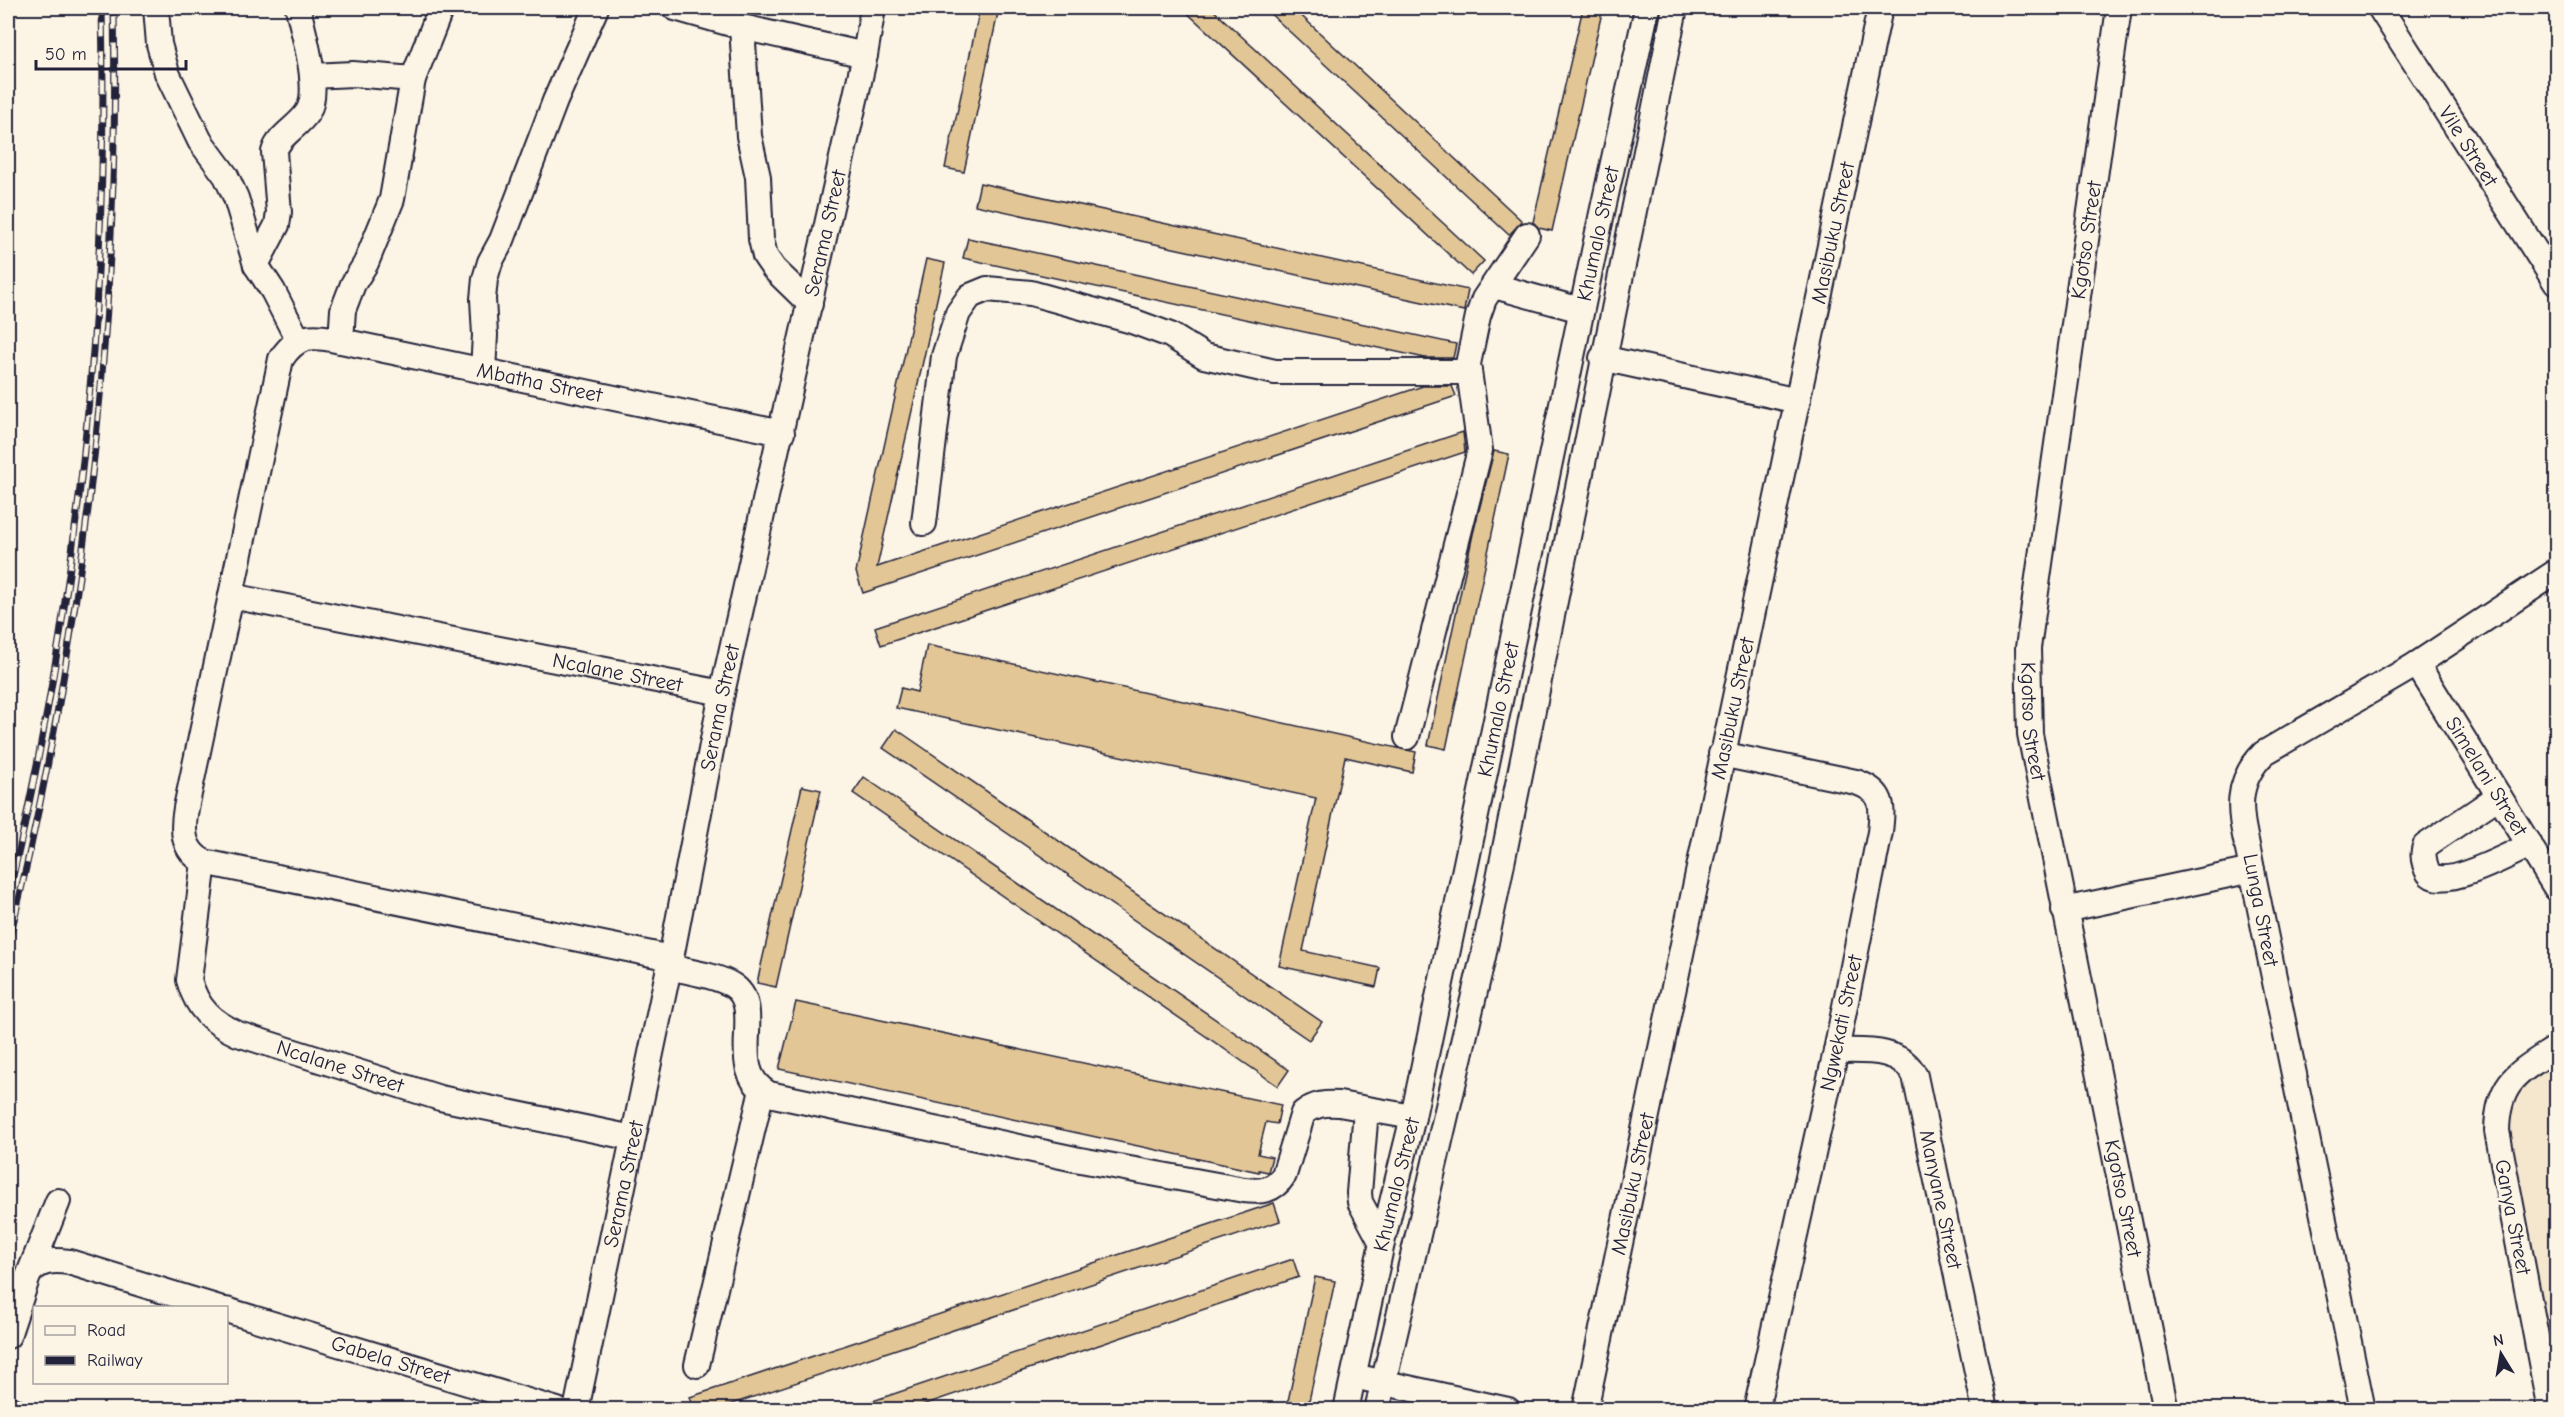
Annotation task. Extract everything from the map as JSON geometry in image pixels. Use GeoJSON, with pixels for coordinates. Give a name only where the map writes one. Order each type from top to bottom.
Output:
{"type":"FeatureCollection","features":[{"type":"Feature","properties":{"kind":"street"},"geometry":{"type":"LineString","coordinates":[[156,8],[159,44],[167,73],[200,141],[226,176],[236,198],[256,265],[273,291],[298,340],[289,347],[281,359],[182,826],[188,849],[204,862],[670,963],[723,981],[738,990],[743,998],[747,1018],[746,1065],[750,1076],[762,1090],[769,1094],[1076,1159],[1256,1192],[1273,1188],[1279,1182],[1304,1113],[1312,1106],[1329,1103],[1413,1117]]}},
{"type":"Feature","properties":{"kind":"street"},"geometry":{"type":"LineString","coordinates":[[256,265],[277,225],[279,212],[274,152],[277,142],[302,120],[310,108],[312,76],[298,8]]}},
{"type":"Feature","properties":{"kind":"street"},"geometry":{"type":"LineString","coordinates":[[341,341],[343,310],[353,284],[366,263],[392,199],[413,79],[441,8]]}},
{"type":"Feature","properties":{"kind":"street"},"geometry":{"type":"LineString","coordinates":[[483,370],[485,335],[483,299],[490,262],[502,240],[555,100],[596,8]]}},
{"type":"Feature","properties":{"kind":"street"},"geometry":{"type":"LineString","coordinates":[[675,8],[733,19],[865,55]]}},
{"type":"Feature","properties":{"kind":"street","name":"Serama Street"},"geometry":{"type":"LineString","coordinates":[[576,1410],[670,963],[722,693],[782,433],[865,55],[873,8]]}},
{"type":"Feature","properties":{"kind":"street","name":"Khumalo Street"},"geometry":{"type":"LineString","coordinates":[[1346,1410],[1382,1243],[1413,1117],[1581,310],[1647,8]]}},
{"type":"Feature","properties":{"kind":"street","name":"Khumalo Street"},"geometry":{"type":"LineString","coordinates":[[1377,1410],[1483,957],[1620,268],[1675,8]]}},
{"type":"Feature","properties":{"kind":"street","name":"Masibuku Street"},"geometry":{"type":"LineString","coordinates":[[1585,1410],[1721,754],[1880,8]]}},
{"type":"Feature","properties":{"kind":"street","name":"Vile Street"},"geometry":{"type":"LineString","coordinates":[[2380,8],[2556,283]]}},
{"type":"Feature","properties":{"kind":"street","name":"Kgotso Street"},"geometry":{"type":"LineString","coordinates":[[2116,14],[2028,648],[2031,734],[2064,910],[2166,1410]]}},
{"type":"Feature","properties":{"kind":"street"},"geometry":{"type":"LineString","coordinates":[[733,19],[749,136],[758,177],[761,239],[765,256],[774,269],[810,304]]}},
{"type":"Feature","properties":{"kind":"street"},"geometry":{"type":"LineString","coordinates":[[312,76],[353,74],[413,79]]}},
{"type":"Feature","properties":{"kind":"street"},"geometry":{"type":"LineString","coordinates":[[1602,213],[1620,268]]}},
{"type":"Feature","properties":{"kind":"street"},"geometry":{"type":"LineString","coordinates":[[1407,737],[1480,450],[1475,429],[1468,364],[1478,316],[1484,299],[1527,235]]}},
{"type":"Feature","properties":{"kind":"street"},"geometry":{"type":"LineString","coordinates":[[1494,286],[1581,310]]}},
{"type":"Feature","properties":{"kind":"street"},"geometry":{"type":"LineString","coordinates":[[924,523],[944,356],[958,313],[970,296],[987,289],[1031,293],[1132,321],[1170,335],[1204,356],[1275,372],[1469,372]]}},
{"type":"Feature","properties":{"kind":"street","name":"Mbatha Street"},"geometry":{"type":"LineString","coordinates":[[298,340],[309,337],[341,341],[782,433]]}},
{"type":"Feature","properties":{"kind":"street"},"geometry":{"type":"LineString","coordinates":[[1602,358],[1798,401]]}},
{"type":"Feature","properties":{"kind":"street","name":"Lunga Street"},"geometry":{"type":"LineString","coordinates":[[2363,1410],[2252,870],[2240,801],[2243,782],[2249,768],[2264,753],[2417,664],[2556,572]]}},
{"type":"Feature","properties":{"kind":"street","name":"Ncalane Street"},"geometry":{"type":"LineString","coordinates":[[231,596],[722,693]]}},
{"type":"Feature","properties":{"kind":"street","name":"Simelani Street"},"geometry":{"type":"LineString","coordinates":[[2417,664],[2556,888]]}},
{"type":"Feature","properties":{"kind":"street","name":"Ngwekati Street"},"geometry":{"type":"LineString","coordinates":[[1721,754],[1856,782],[1874,790],[1881,801],[1880,832],[1836,1051],[1756,1410]]}},
{"type":"Feature","properties":{"kind":"street"},"geometry":{"type":"LineString","coordinates":[[2499,796],[2425,846],[2423,854],[2427,871],[2432,876],[2440,877],[2466,874],[2530,845]]}},
{"type":"Feature","properties":{"kind":"street","name":"Ncalane Street"},"geometry":{"type":"LineString","coordinates":[[204,862],[189,980],[194,997],[204,1012],[218,1024],[238,1034],[441,1098],[633,1138]]}},
{"type":"Feature","properties":{"kind":"street"},"geometry":{"type":"LineString","coordinates":[[2064,910],[2252,870]]}},
{"type":"Feature","properties":{"kind":"street","name":"Ganya Street"},"geometry":{"type":"LineString","coordinates":[[2550,1410],[2497,1131],[2498,1107],[2507,1088],[2517,1075],[2556,1048]]}},
{"type":"Feature","properties":{"kind":"street","name":"Manyane Street"},"geometry":{"type":"LineString","coordinates":[[1836,1051],[1873,1051],[1889,1054],[1910,1066],[1915,1076],[1985,1410]]}},
{"type":"Feature","properties":{"kind":"street"},"geometry":{"type":"LineString","coordinates":[[697,1365],[762,1090]]}},
{"type":"Feature","properties":{"kind":"street"},"geometry":{"type":"LineString","coordinates":[[1366,1110],[1360,1202],[1382,1243]]}},
{"type":"Feature","properties":{"kind":"street"},"geometry":{"type":"LineString","coordinates":[[8,1336],[58,1201]]}},
{"type":"Feature","properties":{"kind":"street"},"geometry":{"type":"LineString","coordinates":[[31,1271],[36,1265],[51,1260],[69,1262],[212,1306]]}},
{"type":"Feature","properties":{"kind":"street","name":"Gabela Street"},"geometry":{"type":"LineString","coordinates":[[228,1311],[557,1410]]}},
{"type":"Feature","properties":{"kind":"street"},"geometry":{"type":"LineString","coordinates":[[1354,1376],[1508,1410]]}},
{"type":"Feature","properties":{"kind":"street"},"geometry":{"type":"LineString","coordinates":[[8,1408],[13,1410]]}},
{"type":"Feature","properties":{"kind":"shaded area"},"geometry":{"type":"Polygon","coordinates":[[[2556,1063],[2556,1392],[2503,1126],[2520,1086],[2556,1063]]]}},
{"type":"Feature","properties":{"kind":"building"},"geometry":{"type":"Polygon","coordinates":[[[980,8],[999,8],[964,172],[945,168],[980,8]]]}},
{"type":"Feature","properties":{"kind":"building"},"geometry":{"type":"Polygon","coordinates":[[[1182,8],[1211,8],[1484,261],[1471,275],[1182,8]]]}},
{"type":"Feature","properties":{"kind":"building"},"geometry":{"type":"Polygon","coordinates":[[[1264,8],[1293,8],[1522,221],[1509,235],[1264,8]]]}},
{"type":"Feature","properties":{"kind":"building"},"geometry":{"type":"Polygon","coordinates":[[[1583,8],[1603,8],[1552,231],[1539,228],[1533,222],[1583,8]]]}},
{"type":"Feature","properties":{"kind":"building"},"geometry":{"type":"Polygon","coordinates":[[[980,183],[1468,290],[1464,311],[975,205],[980,183]]]}},
{"type":"Feature","properties":{"kind":"building"},"geometry":{"type":"Polygon","coordinates":[[[968,238],[1456,344],[1453,358],[1425,358],[963,258],[968,238]]]}},
{"type":"Feature","properties":{"kind":"building"},"geometry":{"type":"Polygon","coordinates":[[[926,259],[945,263],[877,567],[1423,386],[1452,386],[1456,396],[863,593],[856,572],[926,259]]]}},
{"type":"Feature","properties":{"kind":"building"},"geometry":{"type":"Polygon","coordinates":[[[1463,432],[1465,452],[881,645],[875,627],[1463,432]]]}},
{"type":"Feature","properties":{"kind":"building"},"geometry":{"type":"Polygon","coordinates":[[[1494,451],[1509,454],[1446,749],[1428,745],[1473,534],[1494,451]]]}},
{"type":"Feature","properties":{"kind":"building"},"geometry":{"type":"Polygon","coordinates":[[[927,645],[1416,752],[1412,772],[1345,757],[1303,951],[1380,968],[1376,987],[1279,966],[1316,798],[896,708],[901,688],[917,692],[927,645]]]}},
{"type":"Feature","properties":{"kind":"building"},"geometry":{"type":"Polygon","coordinates":[[[896,729],[1322,1022],[1309,1040],[883,748],[896,729]]]}},
{"type":"Feature","properties":{"kind":"building"},"geometry":{"type":"Polygon","coordinates":[[[864,777],[1289,1070],[1278,1086],[853,793],[864,777]]]}},
{"type":"Feature","properties":{"kind":"building"},"geometry":{"type":"Polygon","coordinates":[[[802,786],[821,790],[776,987],[757,983],[802,786]]]}},
{"type":"Feature","properties":{"kind":"building"},"geometry":{"type":"Polygon","coordinates":[[[796,1002],[1281,1105],[1277,1124],[1266,1122],[1258,1154],[1272,1157],[1268,1172],[1259,1170],[1259,1172],[779,1069],[796,1002]]]}},
{"type":"Feature","properties":{"kind":"building"},"geometry":{"type":"Polygon","coordinates":[[[1274,1203],[1280,1221],[714,1410],[694,1410],[690,1397],[1274,1203]]]}},
{"type":"Feature","properties":{"kind":"building"},"geometry":{"type":"Polygon","coordinates":[[[1293,1259],[1299,1277],[908,1410],[856,1410],[855,1407],[1293,1259]]]}},
{"type":"Feature","properties":{"kind":"building"},"geometry":{"type":"Polygon","coordinates":[[[1315,1277],[1335,1281],[1307,1410],[1286,1410],[1315,1277]]]}},
{"type":"Feature","properties":{"kind":"railway"},"geometry":{"type":"LineString","coordinates":[[8,898],[53,679],[84,456],[94,344],[100,232],[103,120],[102,8]]}},
{"type":"Feature","properties":{"kind":"railway"},"geometry":{"type":"LineString","coordinates":[[8,945],[57,714],[76,597],[91,480],[103,362],[111,244],[114,8]]}}]}
